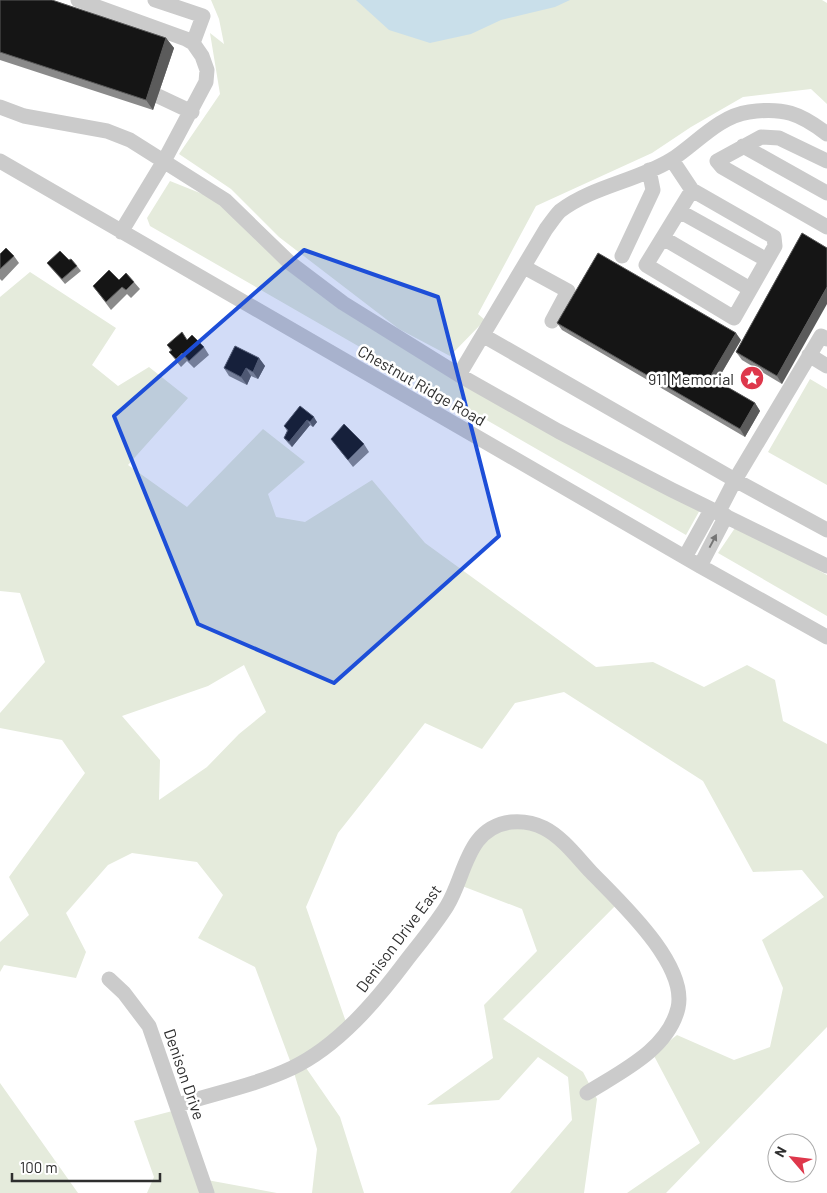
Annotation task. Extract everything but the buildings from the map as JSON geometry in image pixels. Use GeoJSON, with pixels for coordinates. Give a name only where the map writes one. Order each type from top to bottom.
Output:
{"type":"FeatureCollection","features":[{"type":"Feature","properties":{"kind":"street"},"geometry":{"type":"LineString","coordinates":[[78,0],[102,4],[161,28],[193,44],[202,56],[207,74],[206,82],[192,112],[121,232]]}},
{"type":"Feature","properties":{"kind":"street"},"geometry":{"type":"LineString","coordinates":[[155,0],[203,16],[193,44]]}},
{"type":"Feature","properties":{"kind":"street"},"geometry":{"type":"LineString","coordinates":[[158,96],[192,112]]}},
{"type":"Feature","properties":{"kind":"street"},"geometry":{"type":"LineString","coordinates":[[0,107],[24,116],[114,132],[225,200],[290,263],[343,303],[459,375],[558,431],[718,513],[827,566]]}},
{"type":"Feature","properties":{"kind":"street"},"geometry":{"type":"LineString","coordinates":[[459,375],[484,336],[546,229],[559,212],[600,191],[672,160],[696,140],[734,117],[748,112],[782,110],[799,114],[827,134]]}},
{"type":"Feature","properties":{"kind":"street"},"geometry":{"type":"LineString","coordinates":[[758,111],[760,137]]}},
{"type":"Feature","properties":{"kind":"street"},"geometry":{"type":"LineString","coordinates":[[827,161],[780,138],[760,137],[717,161],[722,167],[827,227]]}},
{"type":"Feature","properties":{"kind":"street"},"geometry":{"type":"LineString","coordinates":[[743,146],[826,190]]}},
{"type":"Feature","properties":{"kind":"street"},"geometry":{"type":"LineString","coordinates":[[672,160],[692,190],[774,237],[775,246],[734,318],[646,265],[692,190]]}},
{"type":"Feature","properties":{"kind":"street","name":"Chestnut Ridge Road"},"geometry":{"type":"LineString","coordinates":[[0,161],[700,566],[827,637]]}},
{"type":"Feature","properties":{"kind":"street"},"geometry":{"type":"LineString","coordinates":[[622,256],[653,190],[649,170]]}},
{"type":"Feature","properties":{"kind":"street"},"geometry":{"type":"LineString","coordinates":[[679,211],[767,260]]}},
{"type":"Feature","properties":{"kind":"street"},"geometry":{"type":"LineString","coordinates":[[663,238],[750,289]]}},
{"type":"Feature","properties":{"kind":"street"},"geometry":{"type":"LineString","coordinates":[[524,267],[568,291],[552,320]]}},
{"type":"Feature","properties":{"kind":"street"},"geometry":{"type":"LineString","coordinates":[[484,336],[735,480],[827,530]]}},
{"type":"Feature","properties":{"kind":"street"},"geometry":{"type":"LineString","coordinates":[[700,566],[718,513],[735,480],[821,336],[827,339]]}},
{"type":"Feature","properties":{"kind":"street"},"geometry":{"type":"LineString","coordinates":[[809,355],[827,366]]}},
{"type":"Feature","properties":{"kind":"street"},"geometry":{"type":"LineString","coordinates":[[686,557],[718,513]]}},
{"type":"Feature","properties":{"kind":"street","name":"Denison Drive East"},"geometry":{"type":"LineString","coordinates":[[178,1105],[273,1076],[310,1058],[326,1046],[390,982],[447,907],[461,876],[467,856],[480,838],[499,825],[522,822],[545,828],[638,921],[656,945],[676,980],[680,995],[678,1008],[667,1033],[648,1052],[587,1093]]}},
{"type":"Feature","properties":{"kind":"street","name":"Denison Drive"},"geometry":{"type":"LineString","coordinates":[[109,979],[124,993],[149,1026],[207,1193]]}},
{"type":"Feature","properties":{"kind":"highlighted area"},"geometry":{"type":"Polygon","coordinates":[[[304,250],[438,297],[499,536],[334,683],[198,624],[114,416],[304,250]]]}},
{"type":"Feature","properties":{"kind":"green space"},"geometry":{"type":"Polygon","coordinates":[[[211,0],[822,0],[827,3],[827,104],[811,89],[743,97],[691,127],[652,153],[536,206],[478,314],[485,320],[450,356],[399,329],[279,237],[231,189],[179,154],[220,94],[210,33],[224,44],[219,19],[211,0]]]}},
{"type":"Feature","properties":{"kind":"green space"},"geometry":{"type":"Polygon","coordinates":[[[170,181],[210,197],[259,239],[299,278],[701,508],[686,535],[150,226],[147,218],[170,181]]]}},
{"type":"Feature","properties":{"kind":"green space"},"geometry":{"type":"Polygon","coordinates":[[[30,272],[116,328],[92,365],[118,386],[149,367],[188,398],[128,465],[187,507],[263,429],[305,462],[268,494],[276,517],[305,522],[372,480],[425,543],[596,667],[653,662],[704,687],[747,665],[775,680],[783,721],[827,744],[827,1027],[666,1193],[627,1193],[700,1143],[653,1054],[677,1035],[734,1060],[770,1047],[783,988],[762,940],[824,897],[802,870],[753,872],[703,781],[564,692],[515,703],[482,749],[425,723],[338,833],[306,907],[346,1022],[302,1062],[340,1117],[364,1193],[312,1193],[317,1149],[292,1066],[255,967],[198,938],[223,895],[197,862],[132,853],[108,865],[66,913],[86,952],[76,978],[4,965],[0,972],[0,942],[29,915],[9,877],[85,773],[62,740],[0,728],[0,713],[45,662],[20,593],[0,591],[0,297],[30,272]],[[244,665],[208,686],[122,716],[160,760],[159,800],[207,767],[239,734],[266,712],[244,665]]]}},
{"type":"Feature","properties":{"kind":"green space"},"geometry":{"type":"Polygon","coordinates":[[[810,379],[827,389],[827,485],[768,452],[810,379]]]}},
{"type":"Feature","properties":{"kind":"green space"},"geometry":{"type":"Polygon","coordinates":[[[737,525],[827,575],[827,616],[718,553],[737,525]]]}},
{"type":"Feature","properties":{"kind":"green space"},"geometry":{"type":"Polygon","coordinates":[[[535,822],[622,899],[503,1019],[583,1072],[597,1099],[584,1193],[510,1193],[572,1120],[568,1077],[538,1057],[499,1100],[427,1105],[493,1058],[484,1005],[537,951],[522,909],[457,884],[489,832],[535,822]]]}},
{"type":"Feature","properties":{"kind":"green space"},"geometry":{"type":"Polygon","coordinates":[[[0,1083],[78,1193],[0,1193],[0,1083]]]}},
{"type":"Feature","properties":{"kind":"green space"},"geometry":{"type":"Polygon","coordinates":[[[184,1108],[207,1180],[277,1193],[147,1193],[154,1177],[134,1121],[184,1108]]]}},
{"type":"Feature","properties":{"kind":"water"},"geometry":{"type":"Polygon","coordinates":[[[356,0],[570,0],[555,7],[501,20],[471,34],[430,43],[389,30],[356,0]]]}},
{"type":"Feature","properties":{"kind":"place","name":"911 Memorial"},"geometry":{"type":"Point","coordinates":[752,378]}}]}
